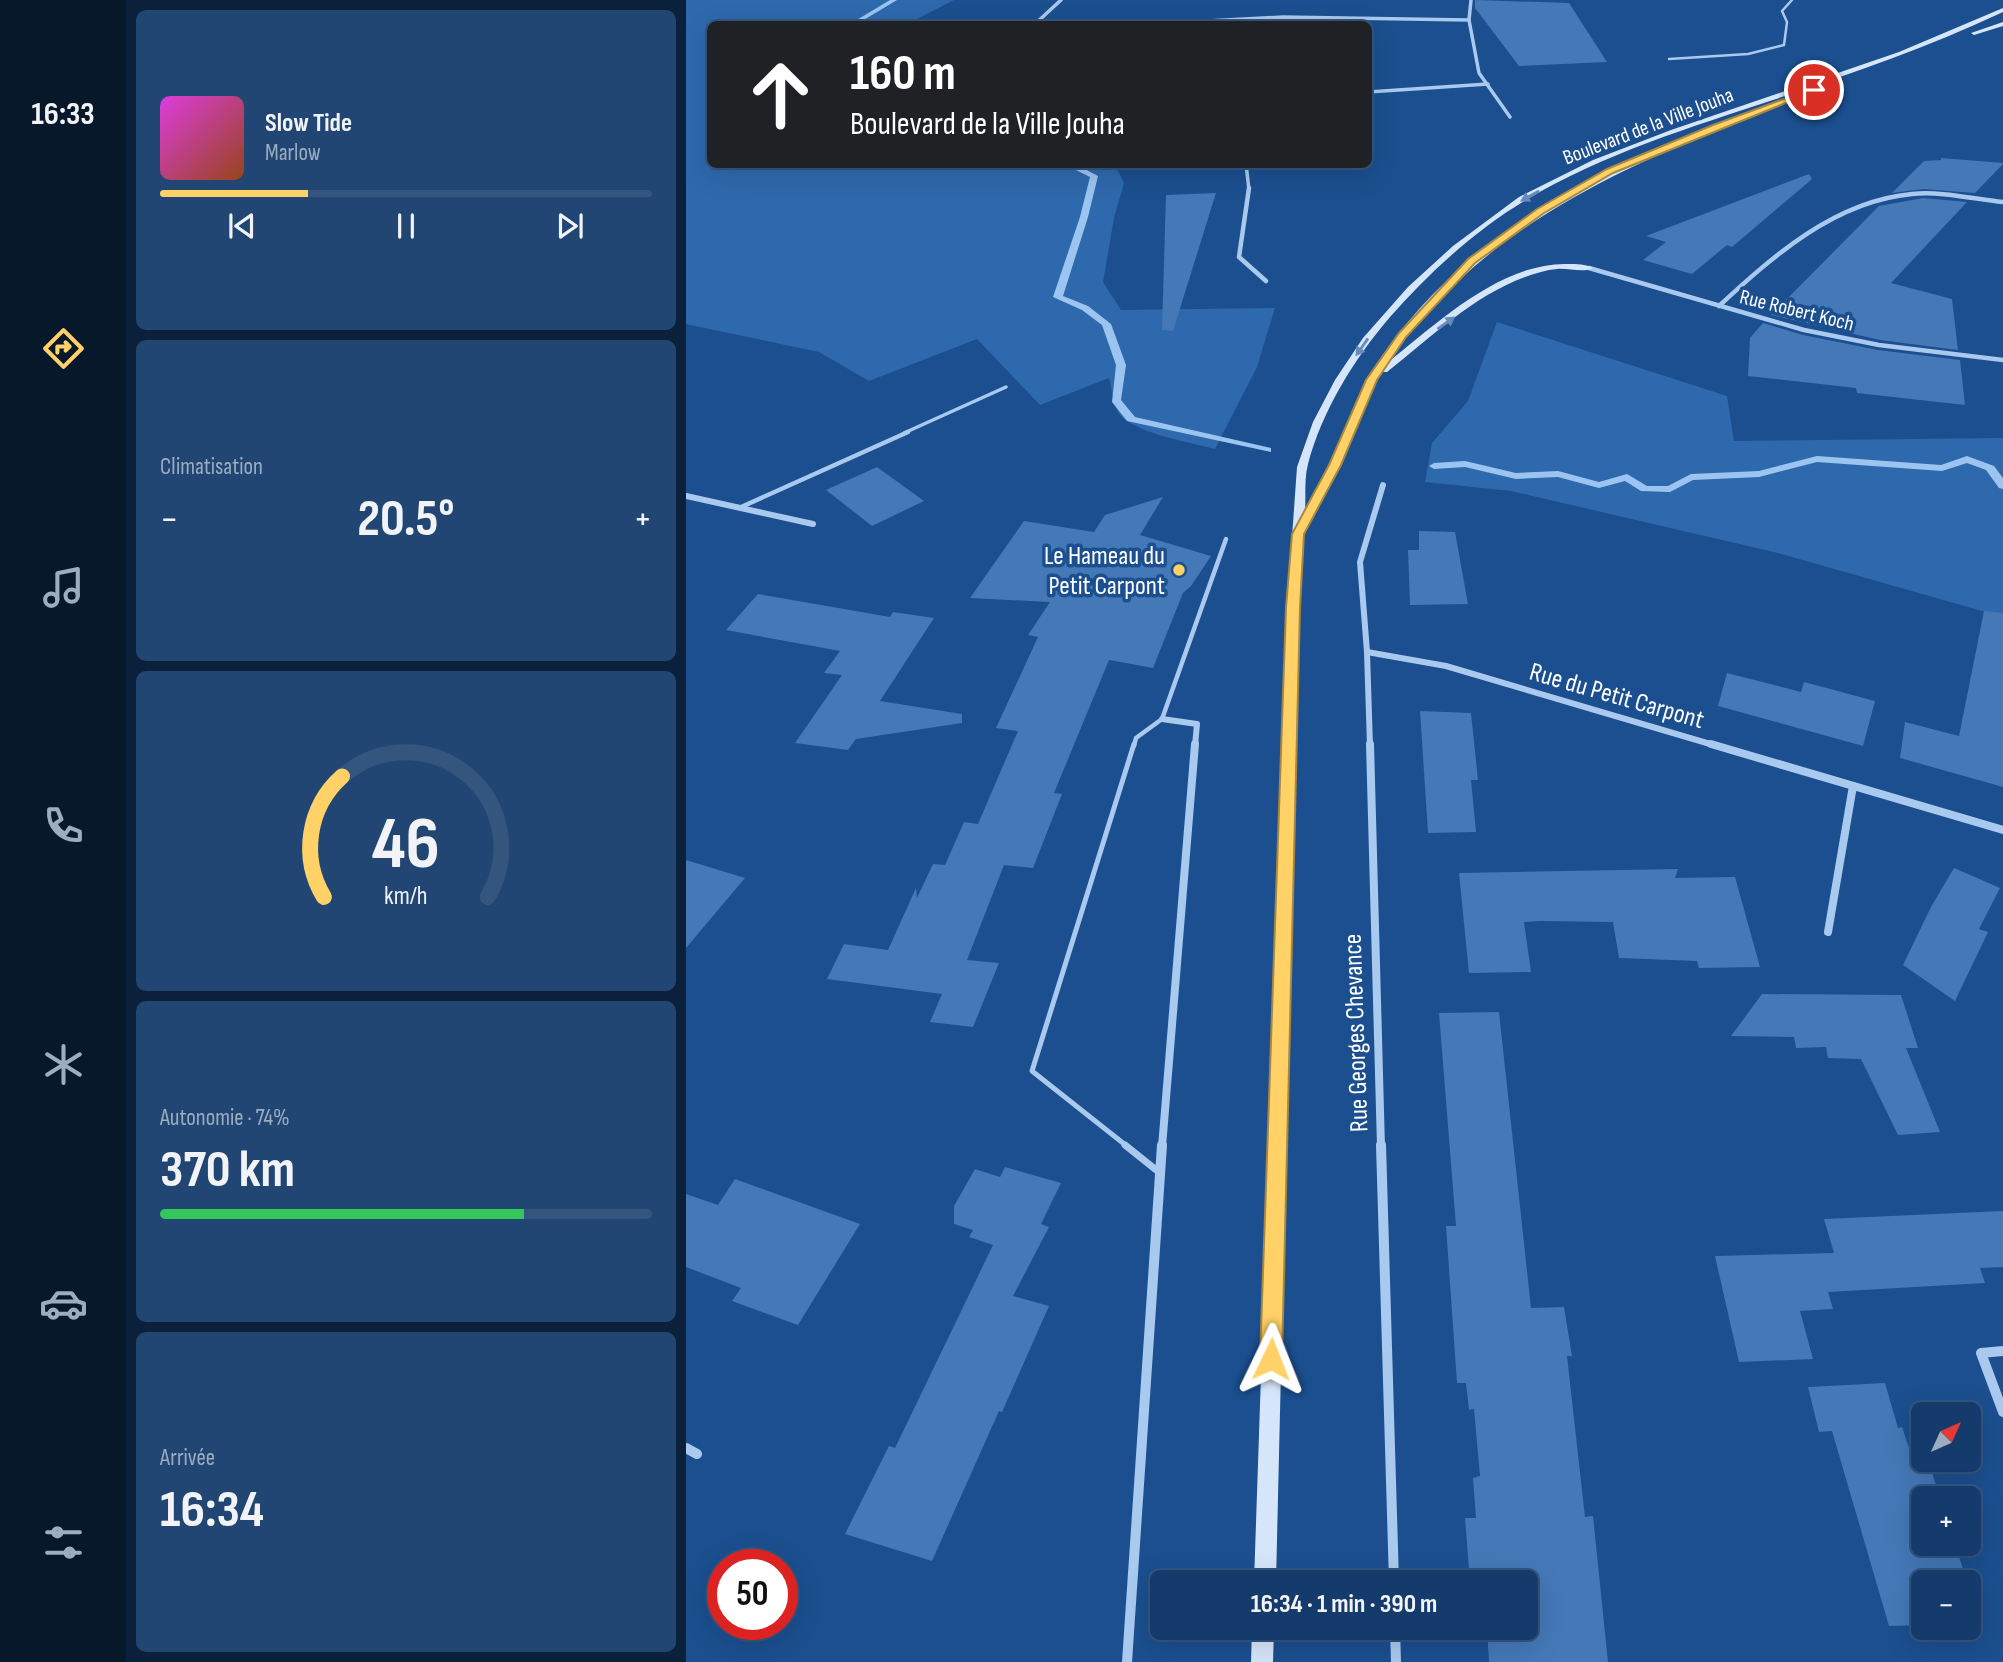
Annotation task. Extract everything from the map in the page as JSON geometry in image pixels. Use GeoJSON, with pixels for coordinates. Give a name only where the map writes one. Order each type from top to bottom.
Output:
{"type":"FeatureCollection","features":[{"type":"Feature","properties":{"kind":"main road","name":"Boulevard de la Ville Jouha"},"geometry":{"type":"LineString","coordinates":[[1265,1570],[1293,607],[1302,467],[1307,448],[1343,374],[1374,328],[1451,251],[1523,199],[1632,147],[1934,40],[2003,10]]}},
{"type":"Feature","properties":{"kind":"main road","name":"Boulevard de la Ville Jouha"},"geometry":{"type":"LineString","coordinates":[[1298,534],[1335,465],[1372,380],[1402,335],[1472,261],[1541,211],[1578,188],[1632,162],[1737,119],[2003,24]]}},
{"type":"Feature","properties":{"kind":"main road"},"geometry":{"type":"LineString","coordinates":[[1372,380],[1436,330],[1502,284],[1540,269],[1566,266],[1589,268]]}},
{"type":"Feature","properties":{"kind":"main road"},"geometry":{"type":"LineString","coordinates":[[1262,1662],[1263,1640]]}},
{"type":"Feature","properties":{"kind":"street"},"geometry":{"type":"LineString","coordinates":[[1038,21],[1061,0]]}},
{"type":"Feature","properties":{"kind":"street"},"geometry":{"type":"LineString","coordinates":[[1471,0],[1469,20],[1479,74],[1510,117]]}},
{"type":"Feature","properties":{"kind":"street"},"geometry":{"type":"LineString","coordinates":[[1208,21],[1283,17],[1469,20]]}},
{"type":"Feature","properties":{"kind":"street"},"geometry":{"type":"LineString","coordinates":[[1372,92],[1488,84]]}},
{"type":"Feature","properties":{"kind":"street"},"geometry":{"type":"LineString","coordinates":[[1247,168],[1250,185],[1239,257],[1266,281]]}},
{"type":"Feature","properties":{"kind":"street"},"geometry":{"type":"LineString","coordinates":[[1719,306],[1756,272],[1812,231],[1875,200],[1913,194],[2003,202]]}},
{"type":"Feature","properties":{"kind":"street","name":"Rue Robert Koch"},"geometry":{"type":"LineString","coordinates":[[1589,268],[1804,330],[1879,345],[2003,360]]}},
{"type":"Feature","properties":{"kind":"street","name":"Rue Georges Chevance"},"geometry":{"type":"LineString","coordinates":[[1383,485],[1360,562],[1367,652],[1394,1570]]}},
{"type":"Feature","properties":{"kind":"street"},"geometry":{"type":"LineString","coordinates":[[686,496],[813,524]]}},
{"type":"Feature","properties":{"kind":"street","name":"Rue du Petit Carpont"},"geometry":{"type":"LineString","coordinates":[[1367,652],[1446,666],[2003,830]]}},
{"type":"Feature","properties":{"kind":"street"},"geometry":{"type":"LineString","coordinates":[[1127,1662],[1160,1173],[1197,724],[1162,719]]}},
{"type":"Feature","properties":{"kind":"street"},"geometry":{"type":"LineString","coordinates":[[1828,932],[1853,786]]}},
{"type":"Feature","properties":{"kind":"street"},"geometry":{"type":"LineString","coordinates":[[2003,1351],[1981,1353],[2003,1412]]}},
{"type":"Feature","properties":{"kind":"street"},"geometry":{"type":"LineString","coordinates":[[686,1448],[697,1454]]}},
{"type":"Feature","properties":{"kind":"street"},"geometry":{"type":"LineString","coordinates":[[1395,1640],[1396,1662]]}},
{"type":"Feature","properties":{"kind":"lane"},"geometry":{"type":"LineString","coordinates":[[1669,59],[1748,54],[1784,45],[1787,22],[1782,11],[1792,0]]}},
{"type":"Feature","properties":{"kind":"lane"},"geometry":{"type":"LineString","coordinates":[[739,508],[1006,387]]}},
{"type":"Feature","properties":{"kind":"lane"},"geometry":{"type":"LineString","coordinates":[[1160,1173],[1032,1071],[1136,738],[1162,719],[1226,539]]}},
{"type":"Feature","properties":{"kind":"shaded area"},"geometry":{"type":"Polygon","coordinates":[[[686,0],[954,0],[913,21],[707,21],[707,168],[1116,168],[1124,183],[1114,218],[1103,282],[1121,310],[1275,308],[1257,367],[1215,449],[1164,436],[1128,422],[1116,407],[1109,378],[1040,405],[977,339],[869,381],[819,352],[686,324],[686,0]]]}},
{"type":"Feature","properties":{"kind":"shaded area"},"geometry":{"type":"Polygon","coordinates":[[[1497,322],[1727,396],[1734,441],[2003,438],[2003,617],[1778,553],[1511,491],[1425,482],[1432,443],[1468,401],[1497,322]]]}},
{"type":"Feature","properties":{"kind":"building"},"geometry":{"type":"Polygon","coordinates":[[[1475,0],[1569,3],[1607,62],[1519,66],[1475,8],[1475,0]]]}},
{"type":"Feature","properties":{"kind":"building"},"geometry":{"type":"Polygon","coordinates":[[[1941,158],[2003,164],[1975,193],[1923,189],[1892,193],[1924,161],[1941,158]]]}},
{"type":"Feature","properties":{"kind":"building"},"geometry":{"type":"Polygon","coordinates":[[[1809,174],[1812,179],[1732,247],[1727,245],[1692,274],[1643,260],[1666,242],[1646,236],[1809,174]]]}},
{"type":"Feature","properties":{"kind":"building"},"geometry":{"type":"Polygon","coordinates":[[[1216,193],[1173,331],[1162,330],[1166,195],[1216,193]]]}},
{"type":"Feature","properties":{"kind":"building"},"geometry":{"type":"Polygon","coordinates":[[[1923,198],[1967,202],[1891,283],[1952,299],[1958,350],[1880,340],[1771,315],[1879,206],[1923,198]]]}},
{"type":"Feature","properties":{"kind":"building"},"geometry":{"type":"Polygon","coordinates":[[[1763,323],[1803,335],[1878,350],[1960,360],[1965,405],[1857,393],[1856,388],[1748,376],[1750,338],[1763,323]]]}},
{"type":"Feature","properties":{"kind":"building"},"geometry":{"type":"Polygon","coordinates":[[[877,467],[924,501],[872,526],[826,490],[877,467]]]}},
{"type":"Feature","properties":{"kind":"building"},"geometry":{"type":"Polygon","coordinates":[[[1163,497],[1140,535],[1211,556],[1191,586],[1183,593],[1153,668],[1109,660],[1054,793],[1062,794],[1033,868],[1004,865],[967,960],[999,963],[973,1027],[930,1022],[942,994],[827,979],[844,944],[888,950],[916,888],[917,898],[933,864],[945,865],[964,822],[978,824],[1018,731],[996,728],[1038,637],[1028,635],[1050,602],[970,598],[1024,521],[1094,532],[1105,515],[1163,497]]]}},
{"type":"Feature","properties":{"kind":"building"},"geometry":{"type":"Polygon","coordinates":[[[1419,531],[1455,532],[1468,604],[1410,605],[1408,550],[1419,550],[1419,531]]]}},
{"type":"Feature","properties":{"kind":"building"},"geometry":{"type":"Polygon","coordinates":[[[758,594],[890,617],[893,612],[934,618],[880,701],[962,714],[962,723],[856,739],[848,750],[795,743],[842,675],[824,673],[840,651],[726,630],[758,594]]]}},
{"type":"Feature","properties":{"kind":"building"},"geometry":{"type":"Polygon","coordinates":[[[1984,611],[2003,613],[2003,787],[1900,758],[1905,722],[1959,736],[1984,611]]]}},
{"type":"Feature","properties":{"kind":"building"},"geometry":{"type":"Polygon","coordinates":[[[1727,673],[1801,692],[1804,682],[1875,701],[1863,746],[1718,706],[1727,673]]]}},
{"type":"Feature","properties":{"kind":"building"},"geometry":{"type":"Polygon","coordinates":[[[1420,711],[1471,713],[1478,780],[1471,780],[1476,832],[1428,833],[1420,711]]]}},
{"type":"Feature","properties":{"kind":"building"},"geometry":{"type":"Polygon","coordinates":[[[686,860],[745,878],[686,948],[686,860]]]}},
{"type":"Feature","properties":{"kind":"building"},"geometry":{"type":"Polygon","coordinates":[[[1954,868],[2000,888],[1979,929],[1988,932],[1955,1001],[1903,965],[1931,907],[1954,868]]]}},
{"type":"Feature","properties":{"kind":"building"},"geometry":{"type":"Polygon","coordinates":[[[1678,869],[1675,878],[1735,877],[1760,967],[1699,968],[1697,961],[1619,958],[1613,922],[1541,921],[1524,922],[1531,972],[1469,973],[1459,873],[1678,869]]]}},
{"type":"Feature","properties":{"kind":"building"},"geometry":{"type":"Polygon","coordinates":[[[1762,994],[1901,995],[1918,1048],[1906,1048],[1940,1132],[1898,1135],[1861,1059],[1828,1058],[1826,1047],[1796,1048],[1794,1037],[1731,1036],[1762,994]]]}},
{"type":"Feature","properties":{"kind":"building"},"geometry":{"type":"Polygon","coordinates":[[[1499,1012],[1531,1308],[1564,1307],[1572,1356],[1567,1356],[1585,1517],[1593,1516],[1608,1662],[1489,1662],[1488,1640],[1538,1640],[1538,1570],[1469,1570],[1465,1518],[1476,1518],[1473,1478],[1480,1476],[1474,1409],[1469,1410],[1466,1383],[1457,1383],[1446,1226],[1456,1226],[1439,1013],[1499,1012]]]}},
{"type":"Feature","properties":{"kind":"building"},"geometry":{"type":"Polygon","coordinates":[[[1005,1167],[1061,1183],[1041,1224],[1049,1227],[1013,1296],[1049,1306],[932,1561],[845,1534],[889,1446],[895,1448],[993,1245],[969,1237],[973,1230],[954,1224],[954,1206],[975,1169],[1000,1177],[1005,1167]]]}},
{"type":"Feature","properties":{"kind":"building"},"geometry":{"type":"Polygon","coordinates":[[[735,1179],[860,1224],[798,1325],[732,1301],[741,1288],[686,1267],[686,1194],[718,1205],[735,1179]]]}},
{"type":"Feature","properties":{"kind":"building"},"geometry":{"type":"Polygon","coordinates":[[[2003,1211],[2003,1267],[1980,1268],[1985,1283],[1828,1292],[1833,1309],[1800,1311],[1813,1359],[1739,1362],[1715,1256],[1834,1253],[1824,1219],[2003,1211]]]}},
{"type":"Feature","properties":{"kind":"building"},"geometry":{"type":"Polygon","coordinates":[[[1885,1383],[1898,1428],[1902,1427],[1911,1451],[1911,1472],[1932,1472],[1936,1486],[1911,1486],[1911,1556],[1959,1556],[1963,1570],[1911,1570],[1911,1625],[1889,1626],[1832,1431],[1819,1432],[1808,1387],[1885,1383]]]}},
{"type":"Feature","properties":{"kind":"waterway"},"geometry":{"type":"LineString","coordinates":[[858,21],[894,0]]}},
{"type":"Feature","properties":{"kind":"waterway"},"geometry":{"type":"LineString","coordinates":[[1077,168],[1094,176],[1084,217],[1058,297],[1085,308],[1106,324],[1121,365],[1116,400],[1131,419],[1267,450]]}},
{"type":"Feature","properties":{"kind":"waterway"},"geometry":{"type":"LineString","coordinates":[[1434,466],[1465,464],[1516,476],[1558,474],[1599,485],[1627,477],[1645,489],[1670,489],[1691,477],[1759,474],[1817,459],[1942,468],[1967,459],[1990,468],[2003,486]]}},
{"type":"Feature","properties":{"kind":"place","name":"Le Hameau du Petit Carpont"},"geometry":{"type":"Point","coordinates":[1179,570]}},
{"type":"Feature","properties":{"kind":"route"},"geometry":{"type":"LineString","coordinates":[[1271,1359],[1293,607],[1298,534],[1335,465],[1372,380],[1402,335],[1472,261],[1541,211],[1610,171],[1814,90]]}}]}
